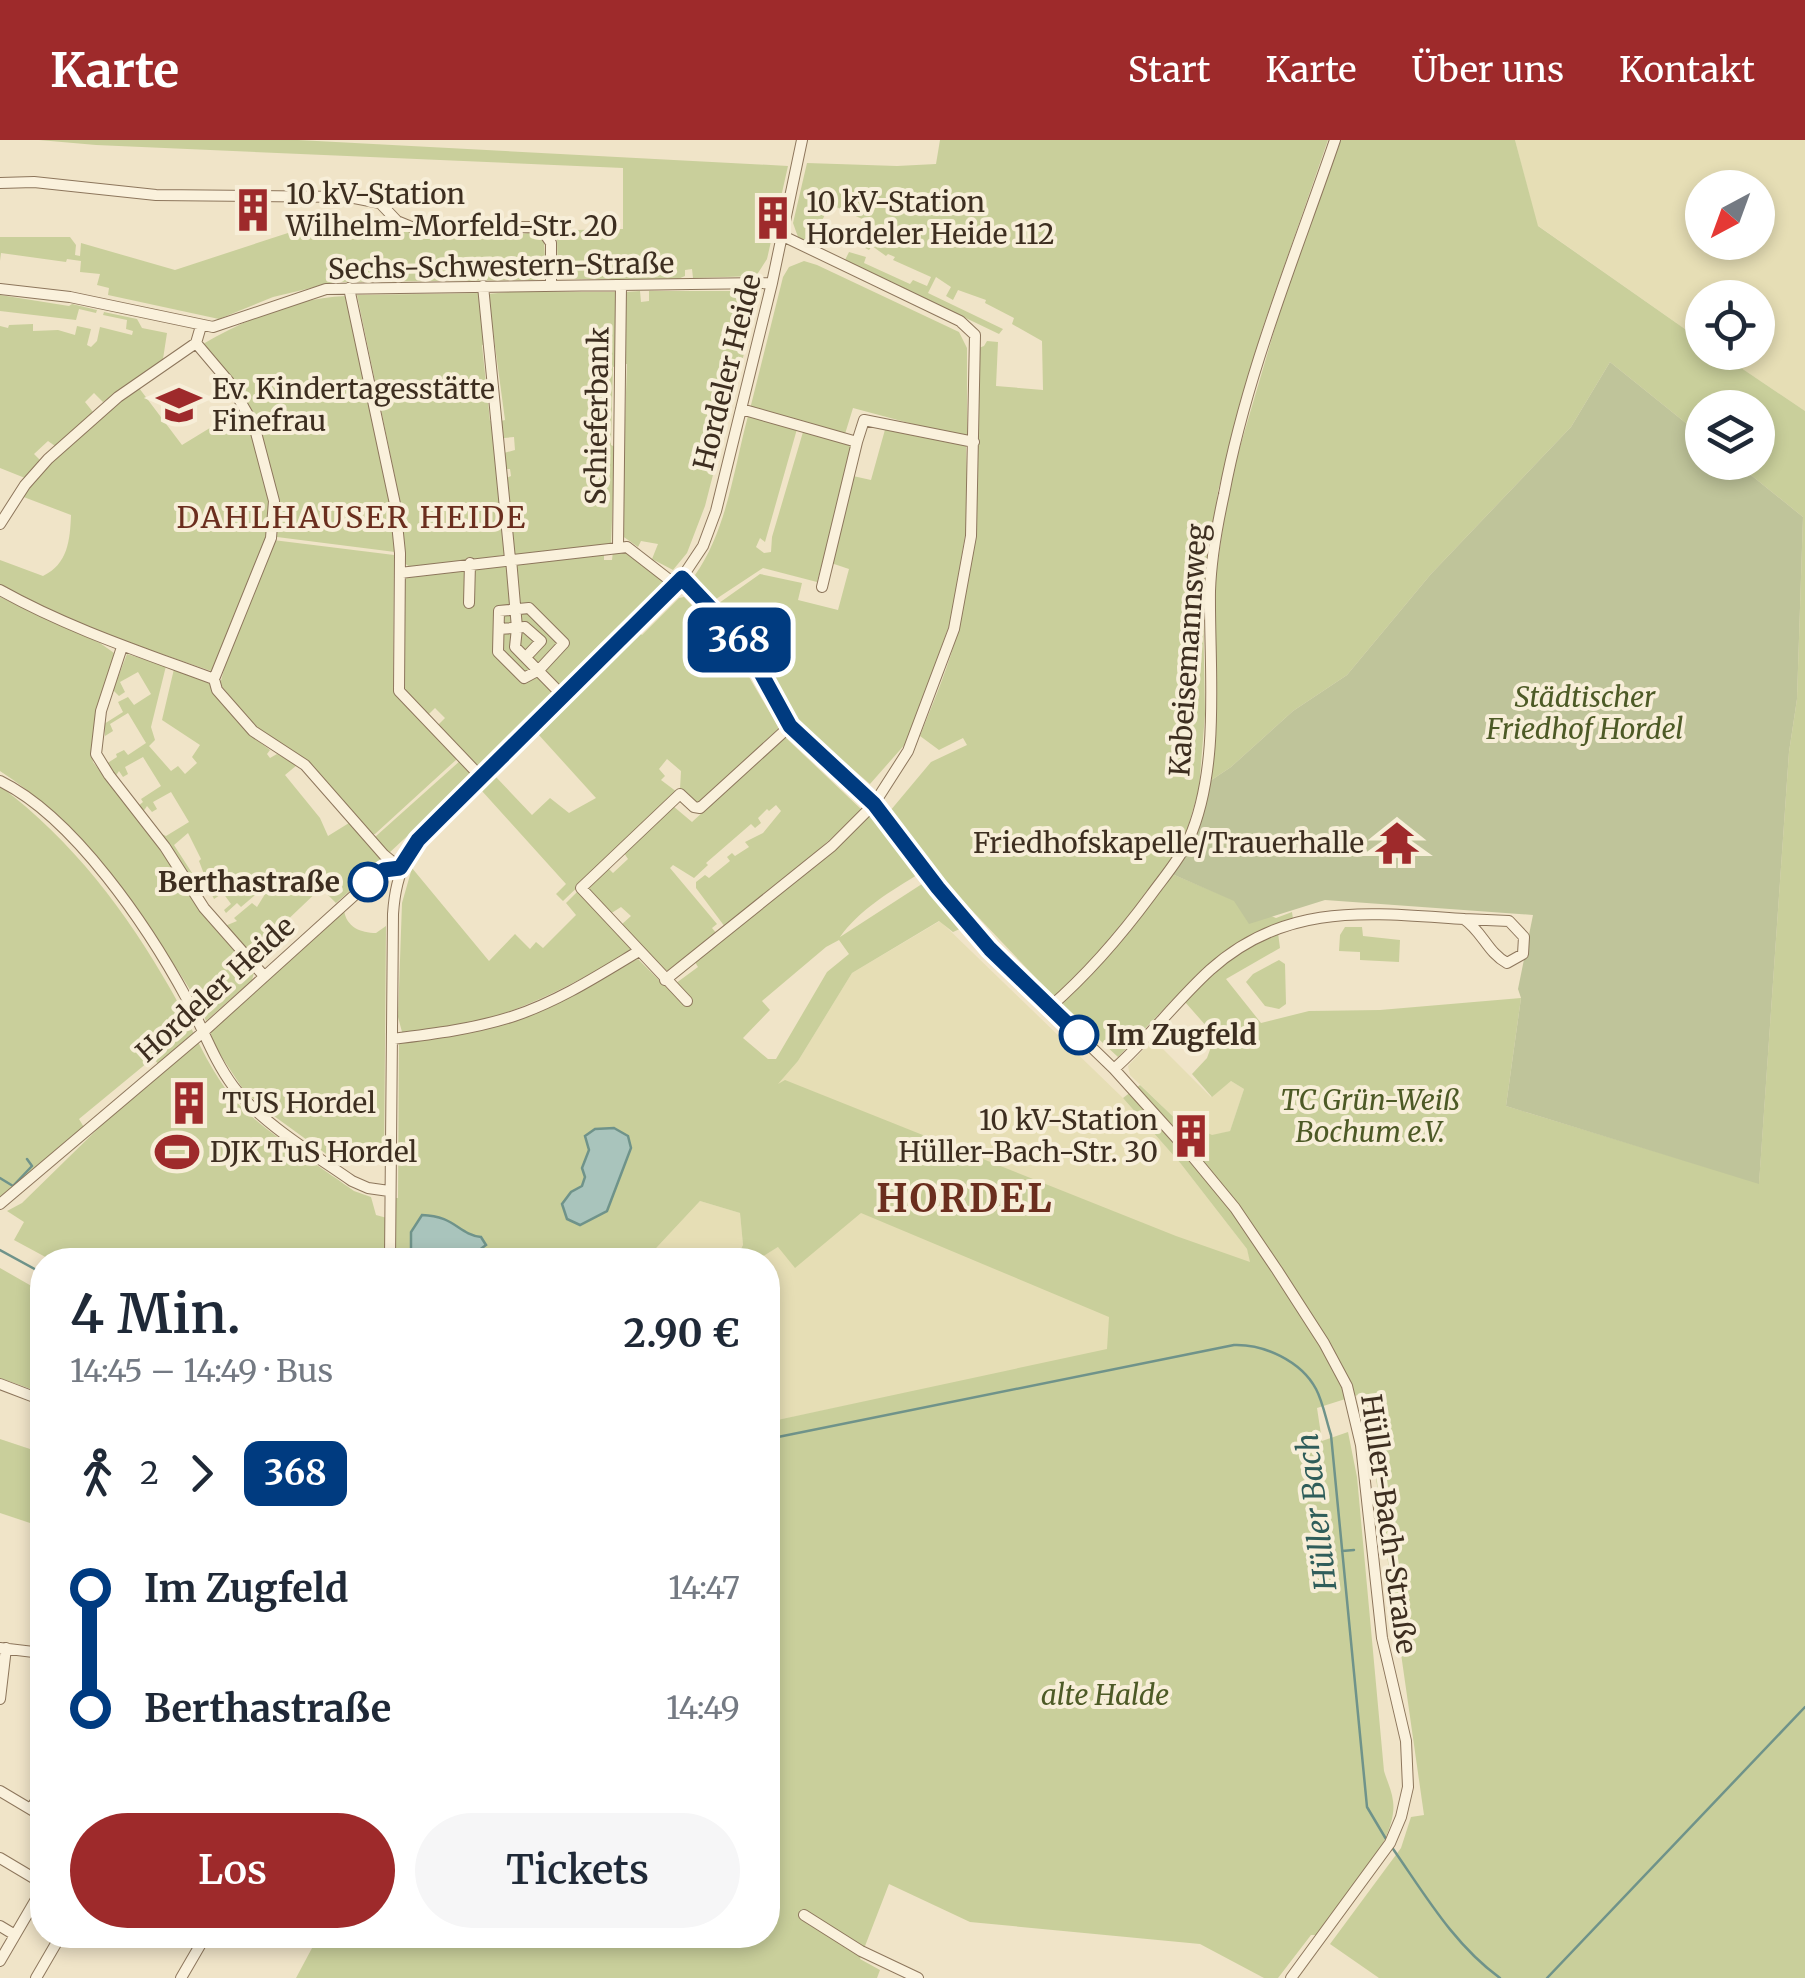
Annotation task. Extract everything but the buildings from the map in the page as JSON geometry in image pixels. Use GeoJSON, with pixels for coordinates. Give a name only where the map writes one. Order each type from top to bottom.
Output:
{"type":"FeatureCollection","features":[{"type":"Feature","properties":{"kind":"street","name":"Hordeler Heide"},"geometry":{"type":"LineString","coordinates":[[0,1204],[202,1033],[379,873],[400,868],[418,840],[678,582],[710,528],[772,284],[802,140]]}},
{"type":"Feature","properties":{"kind":"street","name":"Kabeisemannsweg"},"geometry":{"type":"LineString","coordinates":[[1050,1007],[1108,952],[1173,866],[1189,838],[1202,790],[1211,724],[1210,590],[1214,542],[1226,484],[1268,328],[1334,140]]}},
{"type":"Feature","properties":{"kind":"street"},"geometry":{"type":"LineString","coordinates":[[0,182],[172,196],[349,197],[380,202],[398,221],[414,228],[540,227],[550,243],[551,286]]}},
{"type":"Feature","properties":{"kind":"street"},"geometry":{"type":"LineString","coordinates":[[665,980],[793,879],[874,804],[915,736],[954,629],[971,536],[975,335],[960,322],[783,236]]}},
{"type":"Feature","properties":{"kind":"street","name":"Sechs-Schwestern-Straße"},"geometry":{"type":"LineString","coordinates":[[0,289],[74,297],[213,327],[303,295],[350,288],[772,284]]}},
{"type":"Feature","properties":{"kind":"street","name":"Schieferbank"},"geometry":{"type":"LineString","coordinates":[[618,548],[621,285]]}},
{"type":"Feature","properties":{"kind":"street"},"geometry":{"type":"LineString","coordinates":[[482,286],[510,559],[516,609],[523,629]]}},
{"type":"Feature","properties":{"kind":"street"},"geometry":{"type":"LineString","coordinates":[[350,288],[395,504],[400,573],[399,690],[482,778]]}},
{"type":"Feature","properties":{"kind":"street"},"geometry":{"type":"LineString","coordinates":[[0,524],[25,486],[75,434],[118,397],[196,343],[200,326]]}},
{"type":"Feature","properties":{"kind":"street"},"geometry":{"type":"LineString","coordinates":[[196,343],[229,382],[254,425],[274,500],[270,542],[214,678],[217,690],[254,731],[304,765],[400,868],[393,914],[390,1248]]}},
{"type":"Feature","properties":{"kind":"street"},"geometry":{"type":"LineString","coordinates":[[741,409],[856,442]]}},
{"type":"Feature","properties":{"kind":"street"},"geometry":{"type":"LineString","coordinates":[[822,586],[864,420],[974,442]]}},
{"type":"Feature","properties":{"kind":"street","name":"Hüller-Bach-Straße"},"geometry":{"type":"LineString","coordinates":[[618,548],[627,547],[678,582],[735,634],[790,726],[874,804],[990,949],[1114,1069],[1235,1208],[1324,1343],[1347,1386],[1360,1445],[1382,1638],[1408,1759],[1406,1802],[1382,1856],[1291,1978]]}},
{"type":"Feature","properties":{"kind":"street"},"geometry":{"type":"LineString","coordinates":[[400,573],[618,548]]}},
{"type":"Feature","properties":{"kind":"street"},"geometry":{"type":"LineString","coordinates":[[469,603],[470,563]]}},
{"type":"Feature","properties":{"kind":"street"},"geometry":{"type":"LineString","coordinates":[[0,590],[47,616],[122,647],[214,678]]}},
{"type":"Feature","properties":{"kind":"street"},"geometry":{"type":"LineString","coordinates":[[529,608],[564,643],[538,670],[524,678],[498,652],[499,611],[529,608]]}},
{"type":"Feature","properties":{"kind":"street"},"geometry":{"type":"LineString","coordinates":[[539,618],[523,629],[515,647],[564,697]]}},
{"type":"Feature","properties":{"kind":"street"},"geometry":{"type":"LineString","coordinates":[[499,629],[523,629],[541,641],[564,643]]}},
{"type":"Feature","properties":{"kind":"street"},"geometry":{"type":"LineString","coordinates":[[509,663],[541,641]]}},
{"type":"Feature","properties":{"kind":"street"},"geometry":{"type":"LineString","coordinates":[[122,647],[101,711],[96,754],[165,847],[204,908],[264,976]]}},
{"type":"Feature","properties":{"kind":"street"},"geometry":{"type":"LineString","coordinates":[[687,1001],[581,888],[680,794],[700,808],[790,726]]}},
{"type":"Feature","properties":{"kind":"street"},"geometry":{"type":"LineString","coordinates":[[0,781],[50,815],[104,873],[184,994],[224,1073],[260,1112],[352,1181],[389,1191]]}},
{"type":"Feature","properties":{"kind":"street"},"geometry":{"type":"LineString","coordinates":[[1114,1069],[1212,968],[1250,942],[1284,926],[1357,912],[1509,921],[1524,937],[1522,954],[1507,963],[1497,958],[1476,927],[1464,919]]}},
{"type":"Feature","properties":{"kind":"street"},"geometry":{"type":"LineString","coordinates":[[392,1039],[464,1029],[515,1016],[562,996],[639,951]]}},
{"type":"Feature","properties":{"kind":"street"},"geometry":{"type":"LineString","coordinates":[[0,1384],[30,1395]]}},
{"type":"Feature","properties":{"kind":"street"},"geometry":{"type":"LineString","coordinates":[[0,1699],[3,1648],[30,1651]]}},
{"type":"Feature","properties":{"kind":"street"},"geometry":{"type":"LineString","coordinates":[[0,1791],[30,1809]]}},
{"type":"Feature","properties":{"kind":"street"},"geometry":{"type":"LineString","coordinates":[[0,1858],[30,1878]]}},
{"type":"Feature","properties":{"kind":"street"},"geometry":{"type":"LineString","coordinates":[[0,1961],[30,1908]]}},
{"type":"Feature","properties":{"kind":"street"},"geometry":{"type":"LineString","coordinates":[[804,1915],[861,1951],[918,1978]]}},
{"type":"Feature","properties":{"kind":"street"},"geometry":{"type":"LineString","coordinates":[[0,1926],[15,1935]]}},
{"type":"Feature","properties":{"kind":"street"},"geometry":{"type":"LineString","coordinates":[[36,1978],[54,1948]]}},
{"type":"Feature","properties":{"kind":"street"},"geometry":{"type":"LineString","coordinates":[[181,1978],[198,1948]]}},
{"type":"Feature","properties":{"kind":"shaded area"},"geometry":{"type":"Polygon","coordinates":[[[1515,140],[1805,140],[1805,411],[1744,370],[1775,370],[1775,280],[1685,280],[1685,329],[1537,225],[1515,140]]]}},
{"type":"Feature","properties":{"kind":"shaded area"},"geometry":{"type":"Polygon","coordinates":[[[940,921],[1123,1098],[1247,1249],[1255,1275],[1252,1305],[1235,1325],[780,1420],[775,1087],[798,1061],[852,973],[940,921]]]}},
{"type":"Feature","properties":{"kind":"shaded area"},"geometry":{"type":"Polygon","coordinates":[[[1153,1039],[1211,1097],[1231,1081],[1244,1089],[1230,1131],[1212,1136],[1195,1127],[1184,1127],[1130,1075],[1128,1066],[1153,1039]]]}},
{"type":"Feature","properties":{"kind":"shaded area"},"geometry":{"type":"Polygon","coordinates":[[[700,1201],[740,1213],[741,1248],[656,1248],[700,1201]]]}},
{"type":"Feature","properties":{"kind":"green space"},"geometry":{"type":"Polygon","coordinates":[[[39,140],[298,140],[788,166],[767,259],[756,276],[693,278],[692,269],[685,270],[685,276],[678,279],[558,279],[557,239],[573,239],[574,230],[623,229],[623,168],[39,140]]]}},
{"type":"Feature","properties":{"kind":"green space"},"geometry":{"type":"Polygon","coordinates":[[[940,140],[1328,140],[1262,330],[1218,491],[1203,608],[1205,714],[1199,789],[1187,830],[1168,867],[1098,957],[1054,997],[943,880],[890,811],[931,762],[967,745],[963,738],[939,750],[920,736],[955,640],[971,558],[977,454],[976,349],[987,341],[998,342],[996,386],[1043,390],[1042,341],[1012,324],[1014,318],[985,303],[986,300],[958,290],[953,300],[946,296],[951,287],[936,277],[928,293],[1003,329],[999,334],[845,260],[849,252],[866,257],[864,263],[910,284],[913,280],[927,286],[931,277],[872,246],[869,250],[865,248],[875,225],[830,204],[819,227],[811,223],[807,230],[817,236],[814,246],[798,237],[793,223],[807,163],[936,164],[940,140]]]}},
{"type":"Feature","properties":{"kind":"green space"},"geometry":{"type":"Polygon","coordinates":[[[1341,140],[1515,140],[1538,226],[1685,329],[1685,370],[1744,370],[1774,390],[1685,390],[1685,422],[1610,362],[1571,427],[1431,574],[1347,675],[1293,711],[1210,781],[1216,714],[1215,581],[1230,481],[1282,304],[1341,140]]]}},
{"type":"Feature","properties":{"kind":"green space"},"geometry":{"type":"Polygon","coordinates":[[[432,231],[433,236],[533,232],[544,242],[546,275],[537,280],[336,282],[273,297],[219,319],[108,295],[109,288],[97,285],[100,274],[80,272],[81,261],[1,253],[0,261],[0,237],[70,237],[76,245],[75,255],[80,256],[81,243],[175,270],[291,232],[432,231]]]}},
{"type":"Feature","properties":{"kind":"green space"},"geometry":{"type":"Polygon","coordinates":[[[804,261],[959,332],[967,348],[967,435],[853,408],[845,434],[750,409],[783,277],[789,267],[804,261]]]}},
{"type":"Feature","properties":{"kind":"green space"},"geometry":{"type":"Polygon","coordinates":[[[640,291],[641,302],[649,301],[649,291],[753,291],[759,295],[705,506],[687,553],[673,570],[652,559],[658,544],[641,541],[638,547],[621,535],[626,292],[640,291]]]}},
{"type":"Feature","properties":{"kind":"green space"},"geometry":{"type":"Polygon","coordinates":[[[618,292],[611,545],[515,556],[511,523],[521,519],[520,504],[508,505],[506,478],[511,476],[510,469],[505,469],[504,453],[515,450],[514,437],[504,438],[488,294],[618,292]]]}},
{"type":"Feature","properties":{"kind":"green space"},"geometry":{"type":"Polygon","coordinates":[[[480,293],[486,344],[482,345],[490,421],[494,421],[506,555],[410,567],[404,563],[396,482],[357,295],[480,293]]]}},
{"type":"Feature","properties":{"kind":"green space"},"geometry":{"type":"Polygon","coordinates":[[[0,295],[97,310],[96,313],[79,309],[76,320],[0,311],[0,295]]]}},
{"type":"Feature","properties":{"kind":"green space"},"geometry":{"type":"Polygon","coordinates":[[[346,296],[390,503],[395,552],[277,537],[274,484],[259,434],[234,387],[203,344],[272,311],[346,296]]]}},
{"type":"Feature","properties":{"kind":"green space"},"geometry":{"type":"Polygon","coordinates":[[[104,312],[137,319],[142,328],[167,333],[163,359],[103,402],[94,393],[85,402],[93,412],[55,446],[48,441],[34,454],[41,461],[25,478],[0,468],[0,326],[33,324],[33,331],[58,330],[75,335],[77,326],[91,329],[87,345],[91,347],[97,341],[100,327],[132,335],[133,331],[126,329],[127,320],[103,315],[104,312]]]}},
{"type":"Feature","properties":{"kind":"green space","name":"Städtischer Friedhof Hordel"},"geometry":{"type":"Polygon","coordinates":[[[1610,362],[1685,422],[1685,480],[1757,480],[1803,517],[1797,699],[1789,752],[1759,1184],[1506,1106],[1521,998],[1518,989],[1533,915],[1325,900],[1249,924],[1234,901],[1172,874],[1210,781],[1293,711],[1347,675],[1431,574],[1571,427],[1610,362]]]}},
{"type":"Feature","properties":{"kind":"green space"},"geometry":{"type":"Polygon","coordinates":[[[136,384],[182,445],[241,409],[264,471],[270,504],[267,536],[221,655],[211,671],[75,624],[0,587],[0,560],[43,576],[63,558],[71,515],[21,496],[50,461],[136,384]]]}},
{"type":"Feature","properties":{"kind":"green space"},"geometry":{"type":"Polygon","coordinates":[[[1775,391],[1805,411],[1805,1978],[1379,1978],[1330,1944],[1401,1848],[1411,1817],[1424,1815],[1374,1464],[1358,1395],[1317,1408],[1322,1441],[1348,1432],[1357,1477],[1384,1771],[1392,1797],[1392,1817],[1387,1835],[1366,1872],[1278,1978],[1264,1978],[1200,1944],[970,1922],[889,1884],[860,1959],[880,1970],[877,1978],[296,1978],[312,1948],[780,1948],[780,1419],[1107,1349],[1109,1317],[861,1213],[795,1268],[778,1247],[741,1248],[740,1213],[700,1201],[656,1248],[390,1248],[390,1198],[398,1198],[399,1042],[488,1027],[638,959],[668,989],[698,967],[695,962],[819,863],[870,813],[919,874],[866,910],[840,937],[925,882],[962,928],[953,932],[939,921],[852,973],[798,1061],[778,1084],[785,1080],[1250,1262],[1247,1249],[1123,1098],[1140,1085],[1184,1127],[1195,1127],[1212,1135],[1230,1131],[1244,1089],[1231,1081],[1212,1097],[1192,1074],[1207,1058],[1215,1036],[1178,994],[1118,1057],[1061,1004],[1121,942],[1172,874],[1276,918],[1292,912],[1293,919],[1277,925],[1280,948],[1226,979],[1261,1023],[1309,1011],[1380,1010],[1521,998],[1506,1106],[1759,1183],[1789,752],[1797,699],[1803,517],[1757,480],[1775,480],[1775,391]],[[839,940],[762,1001],[770,1010],[743,1038],[768,1059],[776,1059],[827,972],[849,954],[839,940]]]}},
{"type":"Feature","properties":{"kind":"green space"},"geometry":{"type":"Polygon","coordinates":[[[748,416],[797,429],[765,542],[760,538],[756,547],[764,553],[771,552],[803,432],[851,444],[853,448],[817,582],[763,568],[713,601],[695,575],[722,519],[748,416]]]}},
{"type":"Feature","properties":{"kind":"green space"},"geometry":{"type":"Polygon","coordinates":[[[886,426],[966,446],[968,519],[950,623],[907,742],[870,784],[799,723],[760,655],[764,651],[719,603],[760,574],[802,583],[798,600],[838,610],[849,569],[831,563],[853,476],[871,480],[886,426]]]}},
{"type":"Feature","properties":{"kind":"green space"},"geometry":{"type":"Polygon","coordinates":[[[273,540],[394,555],[393,689],[457,759],[375,834],[304,759],[259,732],[220,684],[236,627],[273,540]]]}},
{"type":"Feature","properties":{"kind":"green space"},"geometry":{"type":"Polygon","coordinates":[[[613,551],[627,551],[665,580],[660,589],[601,643],[478,770],[437,726],[445,718],[435,708],[427,716],[403,690],[405,580],[408,576],[466,567],[464,602],[473,603],[475,567],[604,553],[604,560],[612,560],[613,551]]]}},
{"type":"Feature","properties":{"kind":"green space"},"geometry":{"type":"Polygon","coordinates":[[[0,597],[114,653],[91,751],[93,762],[254,973],[252,980],[206,1021],[140,915],[88,847],[49,808],[0,771],[0,597]]]}},
{"type":"Feature","properties":{"kind":"green space"},"geometry":{"type":"Polygon","coordinates":[[[684,597],[732,648],[779,728],[701,804],[680,789],[681,771],[667,759],[659,769],[665,776],[661,780],[677,792],[563,901],[556,894],[566,884],[482,791],[496,777],[532,815],[550,798],[569,813],[596,798],[538,734],[638,632],[642,635],[684,597]]]}},
{"type":"Feature","properties":{"kind":"green space"},"geometry":{"type":"Polygon","coordinates":[[[127,654],[166,666],[151,727],[155,740],[149,746],[171,771],[178,766],[185,774],[197,763],[192,757],[200,745],[162,720],[174,669],[210,681],[249,734],[270,750],[270,758],[277,754],[297,765],[285,775],[320,818],[328,836],[349,823],[381,859],[380,864],[336,903],[321,888],[259,947],[254,941],[246,949],[225,926],[237,921],[234,918],[252,903],[257,907],[275,878],[241,907],[237,903],[226,913],[224,910],[231,904],[223,893],[214,899],[188,833],[174,845],[203,890],[198,892],[160,833],[166,836],[189,822],[171,792],[153,802],[157,809],[152,812],[147,806],[143,812],[138,806],[143,802],[141,799],[161,786],[143,757],[125,767],[128,774],[123,777],[119,771],[115,777],[106,764],[116,754],[124,750],[128,755],[146,743],[128,713],[110,724],[113,731],[105,736],[104,724],[123,712],[118,702],[128,697],[134,705],[151,694],[138,672],[120,682],[125,692],[119,696],[113,690],[127,654]]]}},
{"type":"Feature","properties":{"kind":"green space"},"geometry":{"type":"Polygon","coordinates":[[[785,737],[862,810],[725,927],[696,888],[696,882],[705,875],[709,878],[730,861],[727,857],[732,853],[735,856],[749,847],[745,842],[763,833],[781,811],[776,805],[758,818],[761,823],[755,828],[751,824],[694,878],[673,865],[670,868],[717,924],[712,928],[717,934],[670,970],[662,970],[621,925],[631,916],[621,907],[610,914],[588,889],[589,885],[607,867],[613,873],[628,859],[624,853],[673,806],[692,822],[785,737]]]}},
{"type":"Feature","properties":{"kind":"green space"},"geometry":{"type":"Polygon","coordinates":[[[461,760],[474,774],[389,853],[375,837],[461,760]]]}},
{"type":"Feature","properties":{"kind":"green space"},"geometry":{"type":"Polygon","coordinates":[[[0,786],[51,830],[116,905],[154,961],[232,1097],[290,1146],[354,1191],[371,1197],[376,1215],[387,1218],[386,1248],[30,1249],[14,1240],[24,1222],[7,1211],[22,1203],[161,1067],[153,1058],[79,1119],[85,1129],[0,1203],[0,786]]]}},
{"type":"Feature","properties":{"kind":"green space"},"geometry":{"type":"Polygon","coordinates":[[[412,868],[489,961],[515,934],[530,949],[536,942],[543,948],[576,915],[566,903],[578,891],[633,951],[550,994],[493,1017],[434,1030],[402,1032],[398,1017],[402,903],[412,868]]]}},
{"type":"Feature","properties":{"kind":"green space"},"geometry":{"type":"Polygon","coordinates":[[[344,910],[351,925],[360,930],[376,933],[386,926],[384,1162],[340,1164],[274,1116],[245,1092],[215,1047],[210,1031],[344,910]]]}},
{"type":"Feature","properties":{"kind":"green space"},"geometry":{"type":"Polygon","coordinates":[[[1345,927],[1362,927],[1363,936],[1400,940],[1399,962],[1360,960],[1360,952],[1339,951],[1345,927]]]}},
{"type":"Feature","properties":{"kind":"green space"},"geometry":{"type":"Polygon","coordinates":[[[1279,960],[1285,964],[1286,1004],[1279,1009],[1265,1006],[1246,982],[1279,960]]]}},
{"type":"Feature","properties":{"kind":"green space"},"geometry":{"type":"Polygon","coordinates":[[[0,1268],[30,1285],[30,1389],[0,1378],[0,1268]]]}},
{"type":"Feature","properties":{"kind":"green space"},"geometry":{"type":"Polygon","coordinates":[[[0,1439],[30,1449],[30,1523],[0,1513],[0,1439]]]}},
{"type":"Feature","properties":{"kind":"water"},"geometry":{"type":"Polygon","coordinates":[[[614,1128],[628,1136],[631,1148],[607,1211],[580,1225],[567,1219],[562,1204],[582,1186],[582,1168],[589,1150],[585,1136],[595,1129],[614,1128]]]}},
{"type":"Feature","properties":{"kind":"water"},"geometry":{"type":"Polygon","coordinates":[[[422,1215],[433,1216],[481,1237],[486,1245],[411,1248],[411,1232],[422,1215]]]}},
{"type":"Feature","properties":{"kind":"waterway"},"geometry":{"type":"LineString","coordinates":[[0,1178],[13,1186],[32,1166],[27,1159]]}},
{"type":"Feature","properties":{"kind":"waterway","name":"Hüller Bach"},"geometry":{"type":"LineString","coordinates":[[0,1250],[30,1266]]}},
{"type":"Feature","properties":{"kind":"waterway","name":"Hüller Bach"},"geometry":{"type":"LineString","coordinates":[[780,1437],[1234,1345],[1281,1356],[1301,1370],[1316,1389],[1331,1435],[1367,1807],[1386,1839]]}},
{"type":"Feature","properties":{"kind":"waterway"},"geometry":{"type":"LineString","coordinates":[[1342,1551],[1354,1550]]}},
{"type":"Feature","properties":{"kind":"waterway"},"geometry":{"type":"LineString","coordinates":[[1547,1978],[1805,1707]]}},
{"type":"Feature","properties":{"kind":"waterway","name":"Hüller Bach"},"geometry":{"type":"LineString","coordinates":[[1391,1846],[1454,1934],[1500,1978]]}},
{"type":"Feature","properties":{"kind":"bus line","name":"368"},"geometry":{"type":"LineString","coordinates":[[368,882],[384,870],[400,868],[418,840],[682,578],[735,634],[790,726],[874,804],[990,949],[1079,1035]]}},
{"type":"Feature","properties":{"kind":"place","name":"10 kV-Station Wilhelm-Morfeld-Str. 20"},"geometry":{"type":"Point","coordinates":[253,210]}},
{"type":"Feature","properties":{"kind":"place","name":"10 kV-Station Hordeler Heide 112"},"geometry":{"type":"Point","coordinates":[773,218]}},
{"type":"Feature","properties":{"kind":"place","name":"Ev. Kindertagesstätte Finefrau"},"geometry":{"type":"Point","coordinates":[179,405]}},
{"type":"Feature","properties":{"kind":"place","name":"Friedhofskapelle/Trauerhalle"},"geometry":{"type":"Point","coordinates":[1397,843]}},
{"type":"Feature","properties":{"kind":"place","name":"Berthastraße"},"geometry":{"type":"Point","coordinates":[368,882]}},
{"type":"Feature","properties":{"kind":"place","name":"Im Zugfeld"},"geometry":{"type":"Point","coordinates":[1079,1035]}},
{"type":"Feature","properties":{"kind":"place","name":"TUS Hordel"},"geometry":{"type":"Point","coordinates":[189,1103]}},
{"type":"Feature","properties":{"kind":"place","name":"10 kV-Station Hüller-Bach-Str. 30"},"geometry":{"type":"Point","coordinates":[1191,1136]}},
{"type":"Feature","properties":{"kind":"place","name":"DJK TuS Hordel"},"geometry":{"type":"Point","coordinates":[177,1152]}},
{"type":"Feature","properties":{"kind":"district","name":"DAHLHAUSER HEIDE"},"geometry":{"type":"Point","coordinates":[352,517]}},
{"type":"Feature","properties":{"kind":"district","name":"HORDEL"},"geometry":{"type":"Point","coordinates":[965,1198]}},
{"type":"Feature","properties":{"kind":"park label","name":"TC Grün-Weiß Bochum e.V."},"geometry":{"type":"Point","coordinates":[1370,1116]}},
{"type":"Feature","properties":{"kind":"park label","name":"alte Halde"},"geometry":{"type":"Point","coordinates":[1105,1695]}}]}
